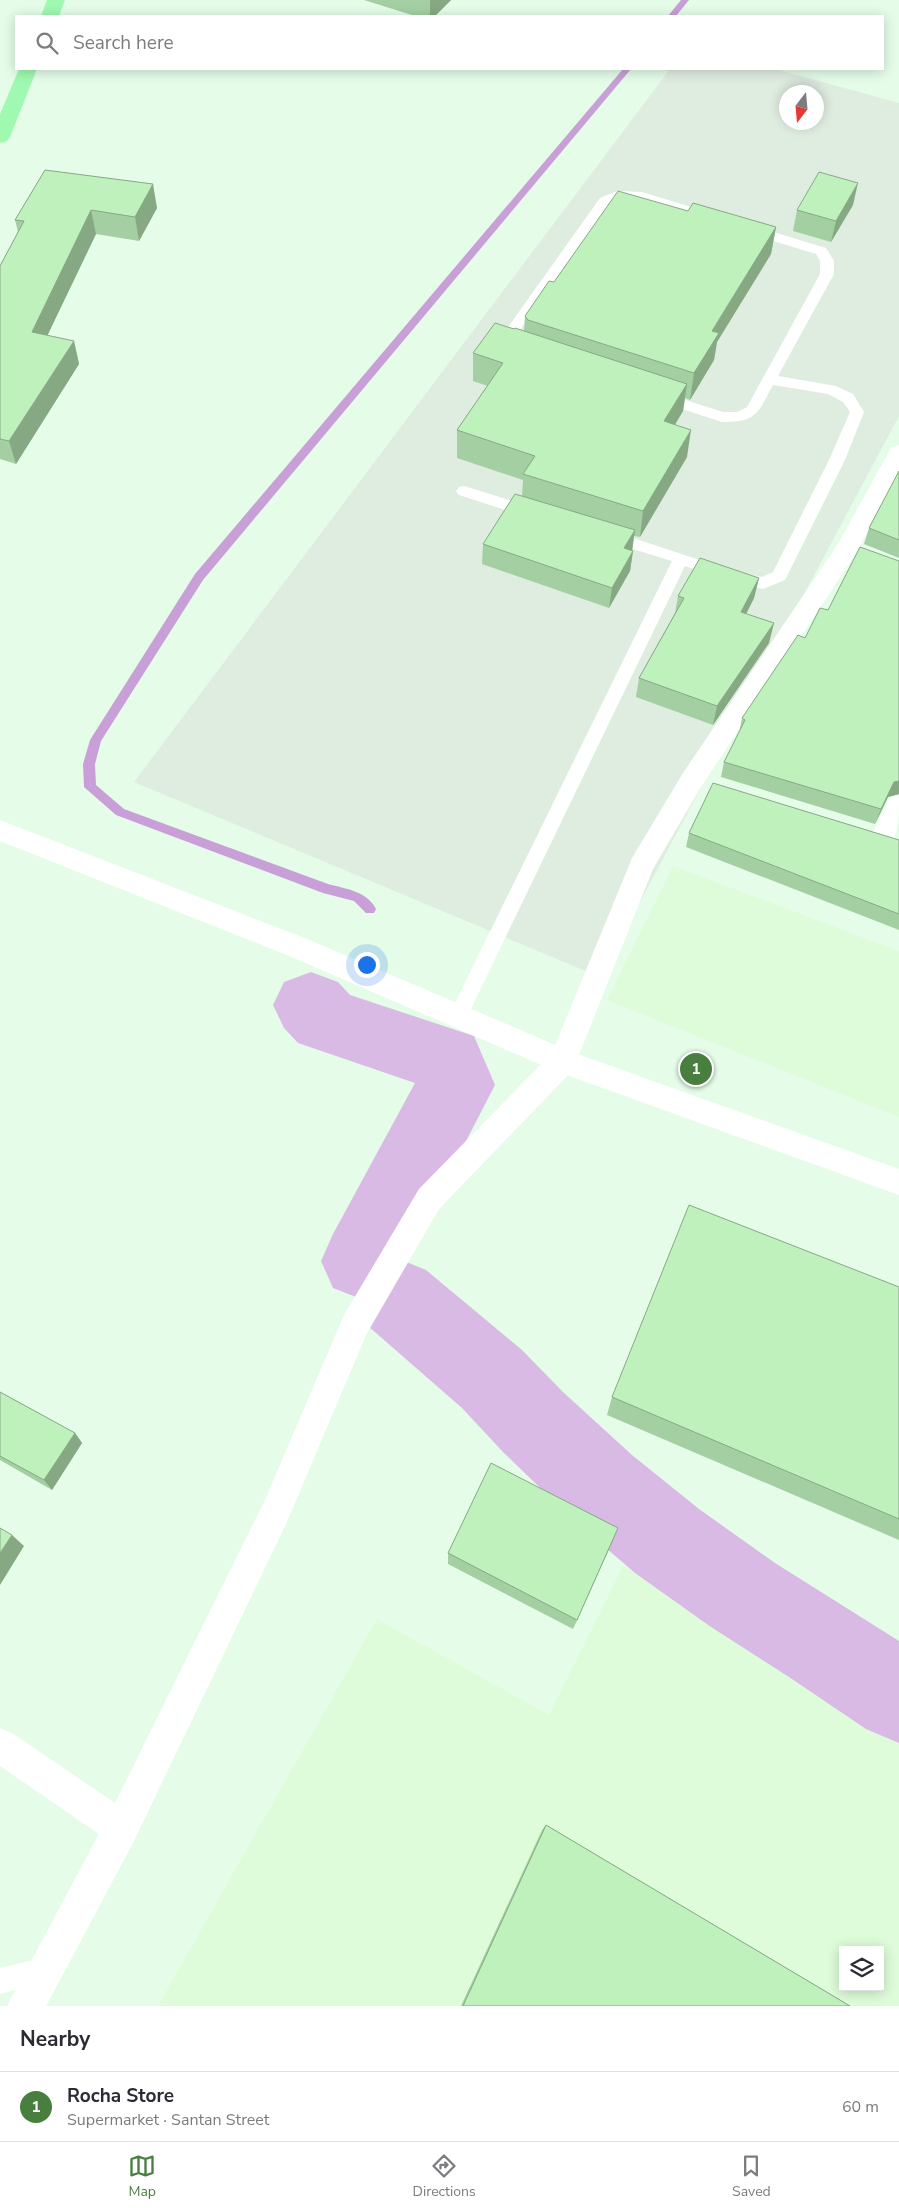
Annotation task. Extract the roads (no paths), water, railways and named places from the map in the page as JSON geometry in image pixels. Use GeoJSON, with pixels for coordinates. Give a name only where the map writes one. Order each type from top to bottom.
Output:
{"type":"FeatureCollection","features":[{"type":"Feature","properties":{"kind":"main road"},"geometry":{"type":"LineString","coordinates":[[50,15],[56,0]]}},
{"type":"Feature","properties":{"kind":"main road"},"geometry":{"type":"LineString","coordinates":[[0,137],[28,70]]}},
{"type":"Feature","properties":{"kind":"street"},"geometry":{"type":"LineString","coordinates":[[26,2006],[121,1828],[276,1511],[360,1317],[429,1199],[563,1061],[641,866],[702,783],[856,552],[899,453]]}},
{"type":"Feature","properties":{"kind":"street"},"geometry":{"type":"LineString","coordinates":[[882,838],[899,805]]}},
{"type":"Feature","properties":{"kind":"street"},"geometry":{"type":"LineString","coordinates":[[0,830],[297,947],[563,1061],[899,1182]]}},
{"type":"Feature","properties":{"kind":"street"},"geometry":{"type":"LineString","coordinates":[[0,1745],[121,1828]]}},
{"type":"Feature","properties":{"kind":"lane"},"geometry":{"type":"LineString","coordinates":[[617,195],[637,195],[821,251],[827,261],[827,274],[770,379],[752,410],[739,417],[722,417],[521,352],[513,342],[513,330],[605,202],[617,195]]}},
{"type":"Feature","properties":{"kind":"lane"},"geometry":{"type":"LineString","coordinates":[[596,532],[681,558],[734,577],[763,583],[779,576],[837,460],[857,412],[848,398],[830,390],[770,379]]}},
{"type":"Feature","properties":{"kind":"lane"},"geometry":{"type":"LineString","coordinates":[[464,492],[549,518]]}},
{"type":"Feature","properties":{"kind":"lane"},"geometry":{"type":"LineString","coordinates":[[458,1015],[681,558]]}},
{"type":"Feature","properties":{"kind":"lane"},"geometry":{"type":"LineString","coordinates":[[0,1981],[46,1970]]}},
{"type":"Feature","properties":{"kind":"waterway"},"geometry":{"type":"LineString","coordinates":[[673,15],[685,0]]}},
{"type":"Feature","properties":{"kind":"waterway"},"geometry":{"type":"LineString","coordinates":[[370,909],[358,897],[327,889],[120,812],[90,787],[89,764],[96,740],[199,577],[626,70]]}},
{"type":"Feature","properties":{"kind":"waterway"},"geometry":{"type":"LineString","coordinates":[[311,1005],[325,1020],[447,1060],[456,1085],[422,1145],[362,1261]]}},
{"type":"Feature","properties":{"kind":"waterway"},"geometry":{"type":"LineString","coordinates":[[397,1298],[492,1379],[533,1422],[601,1486],[667,1541],[743,1595],[822,1644],[899,1696]]}},
{"type":"Feature","properties":{"kind":"place","name":"Rocha Store"},"geometry":{"type":"Point","coordinates":[696,1069]}}]}
